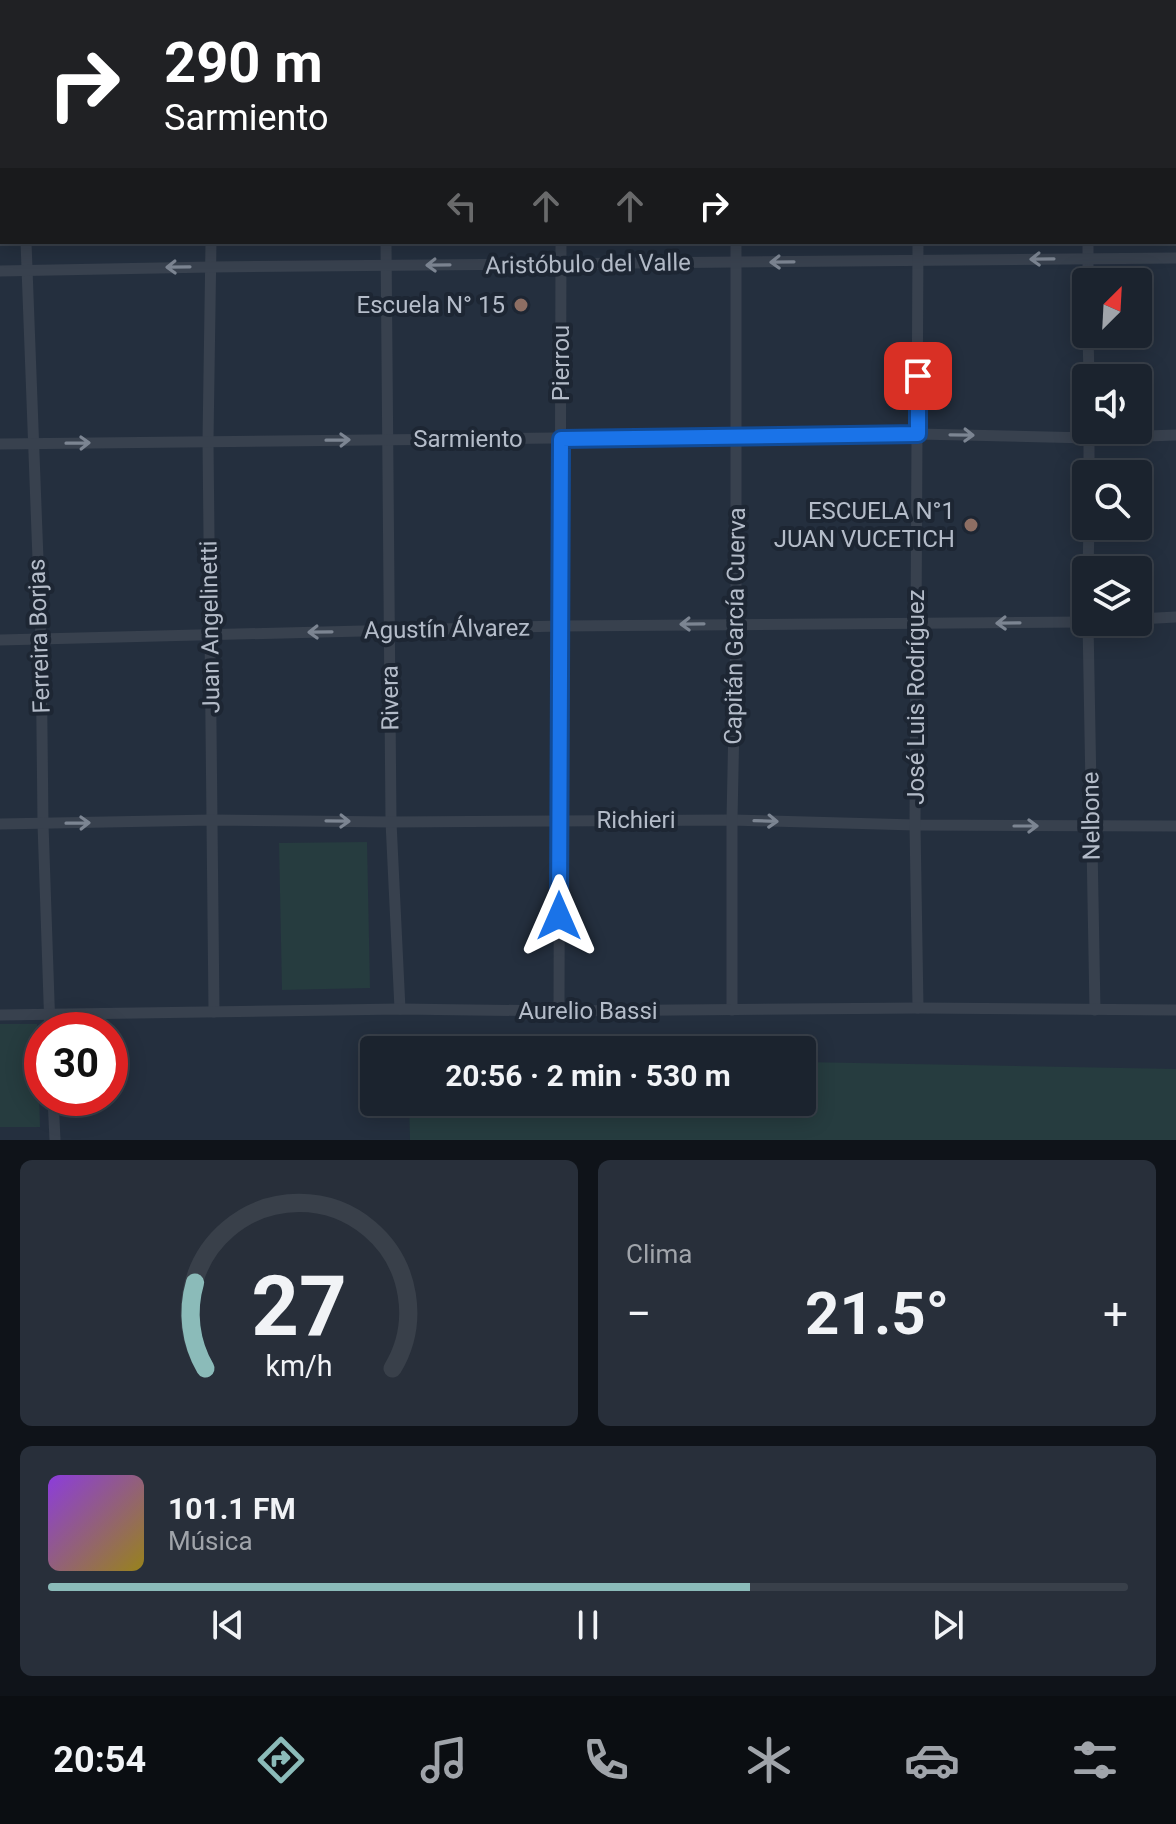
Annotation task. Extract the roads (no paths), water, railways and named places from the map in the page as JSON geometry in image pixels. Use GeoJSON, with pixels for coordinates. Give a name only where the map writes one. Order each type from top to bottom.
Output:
{"type":"FeatureCollection","features":[{"type":"Feature","properties":{"kind":"street","name":"Ferreira Borjas"},"geometry":{"type":"LineString","coordinates":[[26,244],[41,639],[49,1012]]}},
{"type":"Feature","properties":{"kind":"street","name":"Juan Angelinetti"},"geometry":{"type":"LineString","coordinates":[[211,244],[208,441],[214,1012]]}},
{"type":"Feature","properties":{"kind":"street","name":"Rivera"},"geometry":{"type":"LineString","coordinates":[[386,244],[391,822],[400,1009]]}},
{"type":"Feature","properties":{"kind":"street","name":"Pierrou"},"geometry":{"type":"LineString","coordinates":[[559,1011],[561,244]]}},
{"type":"Feature","properties":{"kind":"street","name":"Capitán García Cuerva"},"geometry":{"type":"LineString","coordinates":[[732,1010],[736,244]]}},
{"type":"Feature","properties":{"kind":"street","name":"José Luis Rodríguez"},"geometry":{"type":"LineString","coordinates":[[918,244],[915,825],[918,1008]]}},
{"type":"Feature","properties":{"kind":"street"},"geometry":{"type":"LineString","coordinates":[[1088,244],[1088,268]]}},
{"type":"Feature","properties":{"kind":"street","name":"Aristóbulo del Valle"},"geometry":{"type":"LineString","coordinates":[[0,271],[1176,258]]}},
{"type":"Feature","properties":{"kind":"street","name":"Sarmiento"},"geometry":{"type":"LineString","coordinates":[[0,444],[1072,434]]}},
{"type":"Feature","properties":{"kind":"street","name":"Sarmiento"},"geometry":{"type":"LineString","coordinates":[[1152,435],[1176,435]]}},
{"type":"Feature","properties":{"kind":"street"},"geometry":{"type":"LineString","coordinates":[[1152,618],[1176,617]]}},
{"type":"Feature","properties":{"kind":"street","name":"Agustín Álvarez"},"geometry":{"type":"LineString","coordinates":[[0,640],[736,623],[1072,622]]}},
{"type":"Feature","properties":{"kind":"street","name":"Nelbone"},"geometry":{"type":"LineString","coordinates":[[1087,636],[1095,1010]]}},
{"type":"Feature","properties":{"kind":"street","name":"Richieri"},"geometry":{"type":"LineString","coordinates":[[0,824],[212,820],[732,820],[915,825],[1176,826]]}},
{"type":"Feature","properties":{"kind":"street","name":"Aurelio Bassi"},"geometry":{"type":"LineString","coordinates":[[128,1014],[400,1009],[1176,1010]]}},
{"type":"Feature","properties":{"kind":"street","name":"Aurelio Bassi"},"geometry":{"type":"LineString","coordinates":[[0,1015],[24,1015]]}},
{"type":"Feature","properties":{"kind":"street"},"geometry":{"type":"LineString","coordinates":[[54,1116],[55,1140]]}},
{"type":"Feature","properties":{"kind":"place","name":"Escuela N° 15"},"geometry":{"type":"Point","coordinates":[521,305]}},
{"type":"Feature","properties":{"kind":"place","name":"ESCUELA N°1 JUAN VUCETICH"},"geometry":{"type":"Point","coordinates":[971,525]}}]}
